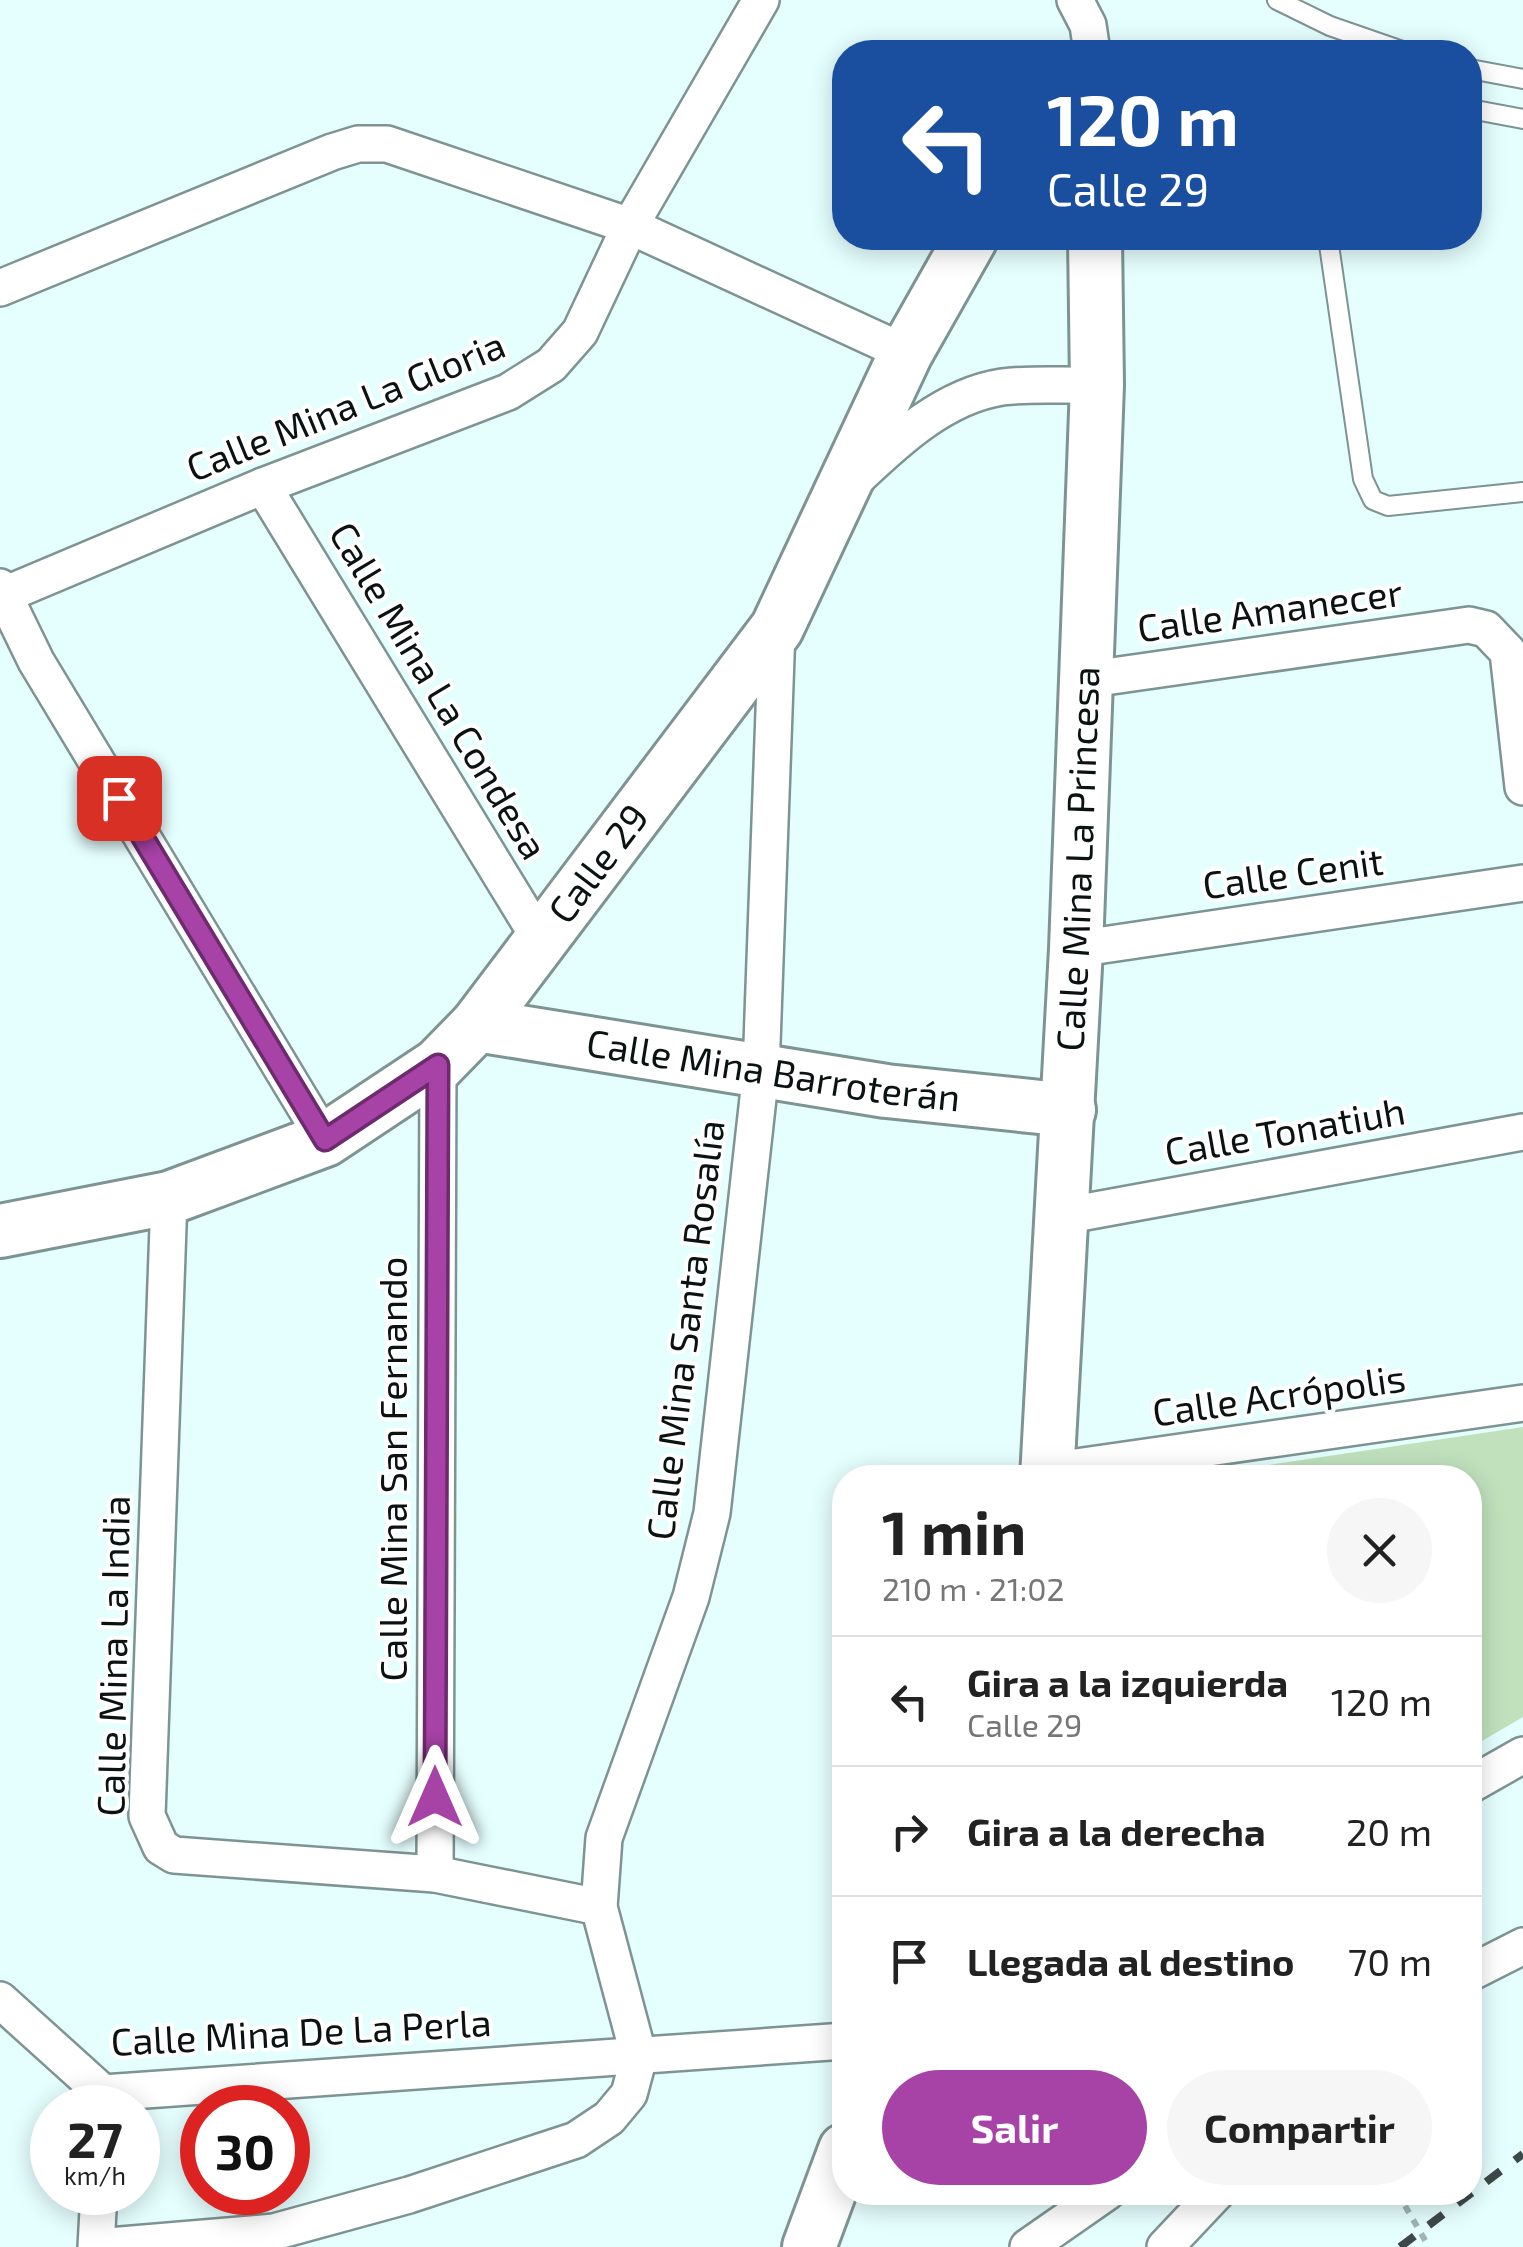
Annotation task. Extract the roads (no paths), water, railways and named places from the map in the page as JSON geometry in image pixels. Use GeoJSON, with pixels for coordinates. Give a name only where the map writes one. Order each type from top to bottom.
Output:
{"type":"FeatureCollection","features":[{"type":"Feature","properties":{"kind":"street","name":"Calle Mina La Gloria"},"geometry":{"type":"LineString","coordinates":[[2,591],[508,392],[552,365],[580,332],[630,226],[761,0]]}},
{"type":"Feature","properties":{"kind":"street"},"geometry":{"type":"LineString","coordinates":[[1075,0],[1088,25],[1090,40]]}},
{"type":"Feature","properties":{"kind":"street"},"geometry":{"type":"LineString","coordinates":[[0,288],[358,144],[386,144],[630,226],[906,353]]}},
{"type":"Feature","properties":{"kind":"street","name":"Calle 29"},"geometry":{"type":"LineString","coordinates":[[0,1231],[170,1198],[325,1140],[438,1065],[476,1026],[777,628],[906,353],[965,250]]}},
{"type":"Feature","properties":{"kind":"street","name":"Calle Mina La Princesa"},"geometry":{"type":"LineString","coordinates":[[1048,1465],[1076,949],[1097,385],[1095,250]]}},
{"type":"Feature","properties":{"kind":"street"},"geometry":{"type":"LineString","coordinates":[[844,491],[907,430],[948,407],[1000,388],[1097,385]]}},
{"type":"Feature","properties":{"kind":"street","name":"Calle Mina La Condesa"},"geometry":{"type":"LineString","coordinates":[[263,486],[541,941]]}},
{"type":"Feature","properties":{"kind":"street"},"geometry":{"type":"LineString","coordinates":[[2,591],[36,661],[325,1140]]}},
{"type":"Feature","properties":{"kind":"street","name":"Calle Amanecer"},"geometry":{"type":"LineString","coordinates":[[1084,680],[1469,625],[1486,629],[1508,652],[1523,787]]}},
{"type":"Feature","properties":{"kind":"street","name":"Calle Mina Santa Rosalía"},"geometry":{"type":"LineString","coordinates":[[599,1906],[604,1838],[691,1597],[712,1513],[761,1071],[777,628]]}},
{"type":"Feature","properties":{"kind":"street","name":"Calle Cenit"},"geometry":{"type":"LineString","coordinates":[[1076,949],[1523,883]]}},
{"type":"Feature","properties":{"kind":"street","name":"Calle Mina Barroterán"},"geometry":{"type":"LineString","coordinates":[[476,1026],[886,1091],[1069,1110]]}},
{"type":"Feature","properties":{"kind":"street","name":"Calle Mina San Fernando"},"geometry":{"type":"LineString","coordinates":[[435,1874],[438,1065]]}},
{"type":"Feature","properties":{"kind":"street","name":"Calle Tonatiuh"},"geometry":{"type":"LineString","coordinates":[[1063,1216],[1523,1132]]}},
{"type":"Feature","properties":{"kind":"street","name":"Calle Mina La India"},"geometry":{"type":"LineString","coordinates":[[170,1198],[148,1816],[153,1834],[161,1847],[174,1855],[435,1874],[599,1906]]}},
{"type":"Feature","properties":{"kind":"street","name":"Calle Acrópolis"},"geometry":{"type":"LineString","coordinates":[[1197,1465],[1523,1403]]}},
{"type":"Feature","properties":{"kind":"street"},"geometry":{"type":"LineString","coordinates":[[1482,1778],[1523,1755]]}},
{"type":"Feature","properties":{"kind":"street"},"geometry":{"type":"LineString","coordinates":[[98,2215],[96,2247],[274,2232],[409,2195],[576,2140],[609,2118],[629,2094],[639,2057],[599,1906]]}},
{"type":"Feature","properties":{"kind":"street"},"geometry":{"type":"LineString","coordinates":[[1482,1967],[1523,1946]]}},
{"type":"Feature","properties":{"kind":"street","name":"Calle Mina De La Perla"},"geometry":{"type":"LineString","coordinates":[[0,2000],[88,2085]]}},
{"type":"Feature","properties":{"kind":"street"},"geometry":{"type":"LineString","coordinates":[[639,2057],[832,2043]]}},
{"type":"Feature","properties":{"kind":"street","name":"Calle Mina De La Perla"},"geometry":{"type":"LineString","coordinates":[[160,2095],[639,2057]]}},
{"type":"Feature","properties":{"kind":"street"},"geometry":{"type":"LineString","coordinates":[[809,2247],[832,2185]]}},
{"type":"Feature","properties":{"kind":"street"},"geometry":{"type":"LineString","coordinates":[[1028,2247],[1067,2205]]}},
{"type":"Feature","properties":{"kind":"street"},"geometry":{"type":"LineString","coordinates":[[1164,2247],[1204,2205]]}},
{"type":"Feature","properties":{"kind":"lane"},"geometry":{"type":"LineString","coordinates":[[1276,0],[1370,40]]}},
{"type":"Feature","properties":{"kind":"lane"},"geometry":{"type":"LineString","coordinates":[[1482,71],[1523,79]]}},
{"type":"Feature","properties":{"kind":"lane"},"geometry":{"type":"LineString","coordinates":[[1482,111],[1523,119]]}},
{"type":"Feature","properties":{"kind":"lane"},"geometry":{"type":"LineString","coordinates":[[1330,250],[1364,479],[1373,500],[1388,506],[1523,492]]}},
{"type":"Feature","properties":{"kind":"railway"},"geometry":{"type":"LineString","coordinates":[[1482,2185],[1523,2154]]}},
{"type":"Feature","properties":{"kind":"railway"},"geometry":{"type":"LineString","coordinates":[[1400,2247],[1456,2205]]}}]}
